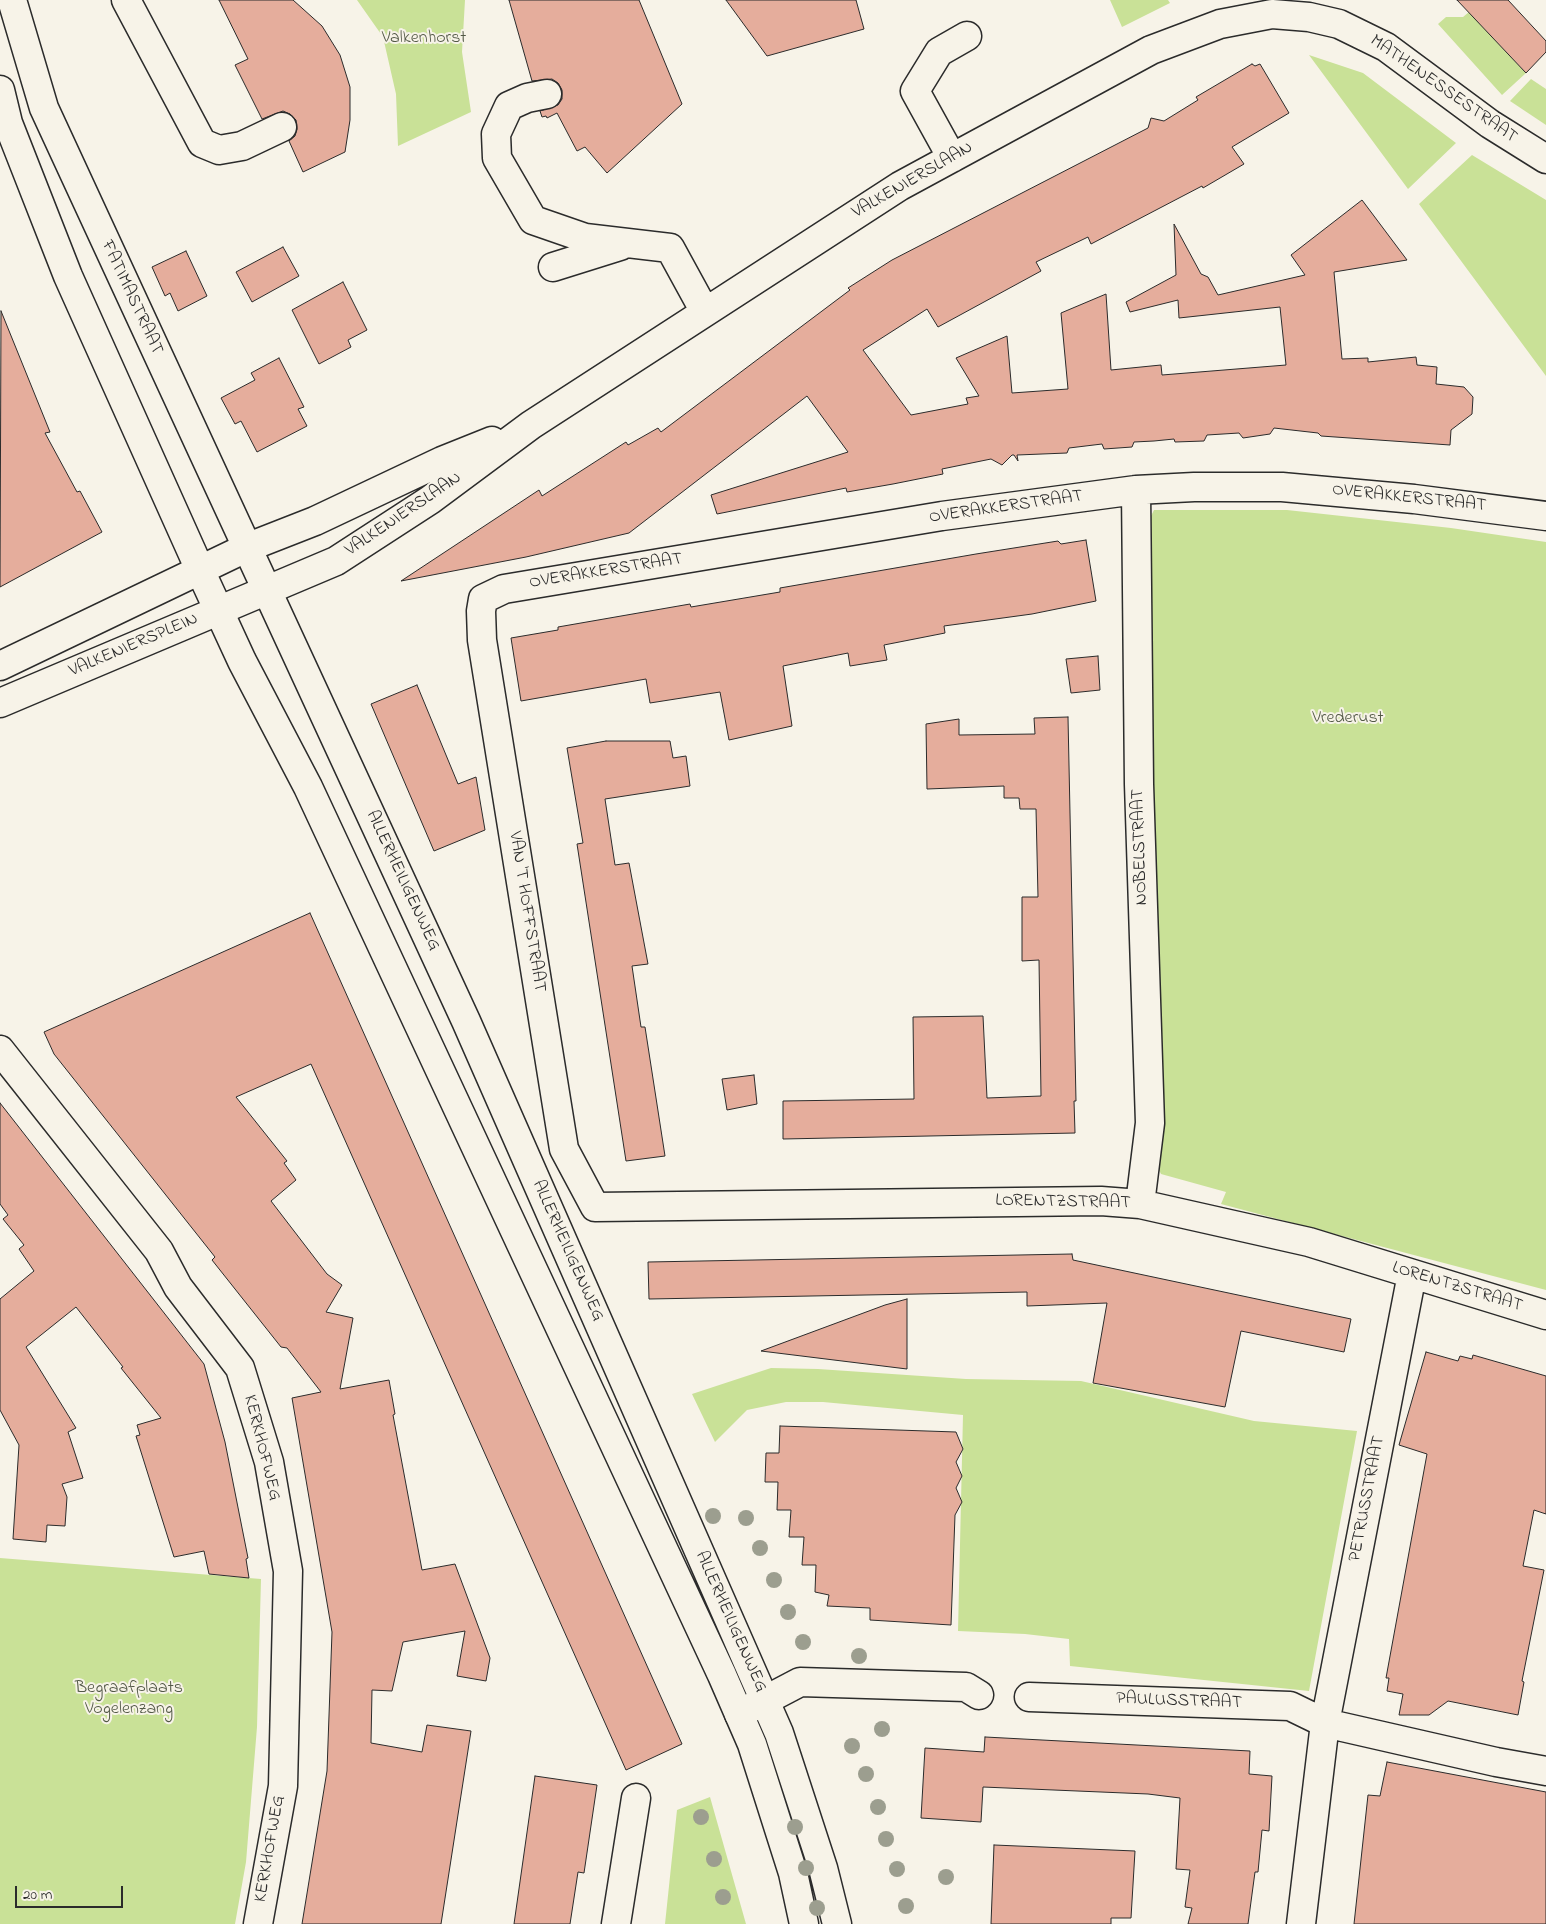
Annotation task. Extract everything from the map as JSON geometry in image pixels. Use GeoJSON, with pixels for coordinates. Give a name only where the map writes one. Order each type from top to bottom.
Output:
{"type":"FeatureCollection","features":[{"type":"Feature","properties":{"kind":"street","name":"FATIMASTRAAT"},"geometry":{"type":"LineString","coordinates":[[12,0],[44,108],[246,548],[268,589]]}},
{"type":"Feature","properties":{"kind":"street"},"geometry":{"type":"LineString","coordinates":[[126,0],[202,143],[219,150],[242,146],[282,127]]}},
{"type":"Feature","properties":{"kind":"street","name":"VALKENIERSLAAN"},"geometry":{"type":"LineString","coordinates":[[268,589],[336,561],[430,500],[531,425],[900,186],[1151,50],[1220,24],[1311,9]]}},
{"type":"Feature","properties":{"kind":"street","name":"MATHENESSESTRAAT"},"geometry":{"type":"LineString","coordinates":[[1311,9],[1386,47],[1490,124],[1546,159]]}},
{"type":"Feature","properties":{"kind":"street"},"geometry":{"type":"LineString","coordinates":[[952,158],[916,91],[938,52],[967,36]]}},
{"type":"Feature","properties":{"kind":"street"},"geometry":{"type":"LineString","coordinates":[[0,90],[8,123],[68,276],[219,610]]}},
{"type":"Feature","properties":{"kind":"street"},"geometry":{"type":"LineString","coordinates":[[547,94],[527,98],[509,106],[496,134],[497,158],[533,220],[585,238],[670,248],[705,312]]}},
{"type":"Feature","properties":{"kind":"street"},"geometry":{"type":"LineString","coordinates":[[553,267],[627,244]]}},
{"type":"Feature","properties":{"kind":"street","name":"VALKENIERSLAAN"},"geometry":{"type":"LineString","coordinates":[[246,548],[315,521],[442,461],[531,425]]}},
{"type":"Feature","properties":{"kind":"street","name":"OVERAKKERSTRAAT"},"geometry":{"type":"LineString","coordinates":[[480,611],[484,599],[504,589],[942,516],[1136,490],[1194,487],[1282,487],[1395,497],[1546,516]]}},
{"type":"Feature","properties":{"kind":"street","name":"NOBELSTRAAT"},"geometry":{"type":"LineString","coordinates":[[1136,490],[1139,784],[1150,1123],[1140,1204]]}},
{"type":"Feature","properties":{"kind":"street","name":"VALKENIERSPLEIN"},"geometry":{"type":"LineString","coordinates":[[0,666],[246,548]]}},
{"type":"Feature","properties":{"kind":"street","name":"VALKENIERSPLEIN"},"geometry":{"type":"LineString","coordinates":[[0,703],[268,589]]}},
{"type":"Feature","properties":{"kind":"street","name":"ALLERHEILIGENWEG"},"geometry":{"type":"LineString","coordinates":[[268,589],[466,1021],[779,1733],[823,1868],[837,1924]]}},
{"type":"Feature","properties":{"kind":"street","name":"ALLERHEILIGENWEG"},"geometry":{"type":"LineString","coordinates":[[219,610],[242,661],[308,787],[739,1714],[752,1744],[793,1873],[804,1924]]}},
{"type":"Feature","properties":{"kind":"street","name":"VAN 'T HOFFSTRAAT"},"geometry":{"type":"LineString","coordinates":[[480,611],[482,640],[564,1149],[596,1207]]}},
{"type":"Feature","properties":{"kind":"street","name":"KERKHOFWEG"},"geometry":{"type":"LineString","coordinates":[[0,1050],[159,1251],[178,1287],[240,1368],[269,1462],[288,1571],[283,1786],[258,1924]]}},
{"type":"Feature","properties":{"kind":"street","name":"LORENTZSTRAAT"},"geometry":{"type":"LineString","coordinates":[[596,1207],[1101,1201],[1140,1204],[1310,1242],[1546,1315]]}},
{"type":"Feature","properties":{"kind":"street","name":"PETRUSSTRAAT"},"geometry":{"type":"LineString","coordinates":[[1301,1924],[1325,1723],[1412,1274]]}},
{"type":"Feature","properties":{"kind":"street"},"geometry":{"type":"LineString","coordinates":[[739,1714],[800,1682],[966,1687],[979,1695]]}},
{"type":"Feature","properties":{"kind":"street","name":"PAULUSSTRAAT"},"geometry":{"type":"LineString","coordinates":[[1029,1697],[1290,1706],[1325,1723]]}},
{"type":"Feature","properties":{"kind":"street"},"geometry":{"type":"LineString","coordinates":[[1325,1723],[1496,1762],[1546,1771]]}},
{"type":"Feature","properties":{"kind":"street"},"geometry":{"type":"LineString","coordinates":[[616,1924],[636,1798]]}},
{"type":"Feature","properties":{"kind":"green space","name":"Valkenhorst"},"geometry":{"type":"Polygon","coordinates":[[[357,0],[465,0],[462,52],[471,112],[398,146],[396,94],[383,37],[357,0]]]}},
{"type":"Feature","properties":{"kind":"green space"},"geometry":{"type":"Polygon","coordinates":[[[1110,0],[1168,0],[1170,3],[1122,27],[1110,0]]]}},
{"type":"Feature","properties":{"kind":"green space"},"geometry":{"type":"Polygon","coordinates":[[[1469,12],[1526,73],[1502,95],[1438,24],[1446,17],[1463,17],[1469,12]]]}},
{"type":"Feature","properties":{"kind":"green space"},"geometry":{"type":"Polygon","coordinates":[[[1309,55],[1363,73],[1456,143],[1408,189],[1309,55]]]}},
{"type":"Feature","properties":{"kind":"green space"},"geometry":{"type":"Polygon","coordinates":[[[1531,79],[1546,89],[1546,125],[1510,101],[1531,79]]]}},
{"type":"Feature","properties":{"kind":"green space"},"geometry":{"type":"Polygon","coordinates":[[[1472,155],[1546,200],[1546,376],[1419,204],[1472,155]]]}},
{"type":"Feature","properties":{"kind":"green space","name":"Vrederust"},"geometry":{"type":"Polygon","coordinates":[[[1154,510],[1287,510],[1451,528],[1546,542],[1546,1290],[1221,1204],[1226,1192],[1161,1174],[1159,1170],[1148,522],[1154,510]]]}},
{"type":"Feature","properties":{"kind":"green space"},"geometry":{"type":"Polygon","coordinates":[[[771,1368],[818,1369],[966,1379],[1081,1381],[1254,1421],[1357,1431],[1309,1691],[1070,1666],[1069,1639],[1025,1634],[958,1631],[963,1415],[823,1402],[786,1402],[747,1410],[715,1442],[692,1394],[771,1368]]]}},
{"type":"Feature","properties":{"kind":"green space","name":"Begraafplaats Vogelenzang"},"geometry":{"type":"Polygon","coordinates":[[[0,1558],[261,1579],[257,1727],[246,1862],[235,1924],[0,1924],[0,1558]]]}},
{"type":"Feature","properties":{"kind":"green space"},"geometry":{"type":"Polygon","coordinates":[[[710,1797],[746,1924],[665,1924],[677,1810],[710,1797]]]}},
{"type":"Feature","properties":{"kind":"building"},"geometry":{"type":"Polygon","coordinates":[[[219,0],[293,0],[322,26],[340,55],[350,87],[350,120],[345,152],[303,172],[289,141],[295,136],[297,129],[296,120],[290,114],[283,111],[262,119],[235,65],[248,59],[219,0]]]}},
{"type":"Feature","properties":{"kind":"building"},"geometry":{"type":"Polygon","coordinates":[[[509,0],[639,0],[682,104],[607,173],[585,147],[577,151],[557,113],[547,118],[546,116],[542,117],[540,111],[558,105],[562,99],[562,90],[558,83],[552,79],[532,81],[509,0]]]}},
{"type":"Feature","properties":{"kind":"building"},"geometry":{"type":"Polygon","coordinates":[[[726,0],[856,0],[864,29],[767,56],[726,0]]]}},
{"type":"Feature","properties":{"kind":"building"},"geometry":{"type":"Polygon","coordinates":[[[1457,0],[1508,0],[1546,41],[1546,52],[1526,73],[1457,0]]]}},
{"type":"Feature","properties":{"kind":"building"},"geometry":{"type":"Polygon","coordinates":[[[1252,64],[1255,66],[1260,64],[1289,113],[1232,147],[1244,164],[1203,188],[1202,186],[1091,244],[1088,237],[1036,262],[1041,271],[938,327],[927,309],[863,350],[911,415],[968,404],[966,398],[979,396],[956,358],[1007,336],[1012,393],[1068,389],[1061,313],[1106,294],[1111,370],[1161,365],[1162,375],[1286,365],[1280,307],[1179,318],[1178,300],[1130,312],[1126,302],[1176,275],[1174,224],[1201,274],[1208,277],[1218,295],[1305,275],[1291,255],[1362,200],[1407,260],[1334,272],[1342,359],[1368,358],[1368,362],[1416,357],[1417,365],[1437,367],[1436,384],[1464,387],[1473,397],[1472,414],[1451,430],[1450,445],[1321,436],[1318,433],[1274,428],[1270,434],[1243,438],[1239,433],[1207,435],[1204,441],[1175,442],[1174,439],[1134,442],[1132,447],[1104,449],[1102,444],[1069,448],[1067,453],[1017,455],[1018,461],[1012,455],[1002,465],[991,459],[942,469],[943,474],[847,492],[846,488],[717,514],[711,495],[848,452],[807,396],[629,533],[526,557],[401,581],[539,490],[542,496],[626,442],[628,445],[658,428],[661,432],[850,290],[848,288],[892,260],[1148,128],[1151,118],[1164,121],[1198,100],[1196,97],[1252,64]]]}},
{"type":"Feature","properties":{"kind":"building"},"geometry":{"type":"Polygon","coordinates":[[[283,247],[299,276],[252,302],[236,272],[283,247]]]}},
{"type":"Feature","properties":{"kind":"building"},"geometry":{"type":"Polygon","coordinates":[[[186,251],[207,296],[178,311],[170,293],[165,296],[152,267],[186,251]]]}},
{"type":"Feature","properties":{"kind":"building"},"geometry":{"type":"Polygon","coordinates":[[[343,282],[367,330],[348,340],[351,347],[319,364],[292,310],[343,282]]]}},
{"type":"Feature","properties":{"kind":"building"},"geometry":{"type":"Polygon","coordinates":[[[1,311],[50,432],[45,433],[77,492],[80,491],[102,532],[0,587],[1,311]]]}},
{"type":"Feature","properties":{"kind":"building"},"geometry":{"type":"Polygon","coordinates":[[[279,358],[304,407],[298,409],[307,426],[257,452],[241,421],[235,424],[221,398],[255,380],[251,373],[279,358]]]}},
{"type":"Feature","properties":{"kind":"building"},"geometry":{"type":"Polygon","coordinates":[[[1086,540],[1096,601],[1032,614],[944,626],[945,633],[884,645],[887,660],[850,666],[848,653],[783,666],[792,726],[729,740],[720,692],[650,703],[646,679],[521,701],[511,638],[558,630],[558,627],[690,604],[691,607],[780,592],[780,588],[976,554],[1058,541],[1061,544],[1086,540]]]}},
{"type":"Feature","properties":{"kind":"building"},"geometry":{"type":"Polygon","coordinates":[[[1098,656],[1100,690],[1071,693],[1066,659],[1098,656]]]}},
{"type":"Feature","properties":{"kind":"building"},"geometry":{"type":"Polygon","coordinates":[[[417,685],[458,784],[476,777],[485,830],[434,851],[371,704],[417,685]]]}},
{"type":"Feature","properties":{"kind":"building"},"geometry":{"type":"Polygon","coordinates":[[[1068,717],[1076,1101],[1074,1101],[1075,1133],[783,1139],[783,1101],[914,1099],[913,1017],[983,1016],[987,1098],[1041,1096],[1039,960],[1022,961],[1022,897],[1038,897],[1036,809],[1020,809],[1019,798],[1004,798],[1004,786],[927,789],[926,724],[959,719],[959,735],[1035,734],[1034,718],[1068,717]]]}},
{"type":"Feature","properties":{"kind":"building"},"geometry":{"type":"Polygon","coordinates":[[[606,741],[670,741],[673,758],[686,756],[690,786],[605,799],[615,865],[629,863],[648,964],[632,966],[641,1027],[645,1027],[665,1156],[626,1161],[577,844],[583,843],[567,748],[606,741]]]}},
{"type":"Feature","properties":{"kind":"building"},"geometry":{"type":"Polygon","coordinates":[[[310,913],[682,1744],[626,1770],[311,1064],[236,1097],[287,1161],[284,1163],[296,1180],[271,1201],[327,1274],[342,1285],[326,1312],[353,1318],[340,1389],[389,1380],[395,1414],[393,1415],[422,1570],[455,1564],[490,1658],[486,1681],[457,1676],[465,1631],[403,1642],[392,1691],[372,1690],[371,1743],[422,1752],[427,1725],[471,1731],[441,1924],[302,1924],[327,1771],[332,1632],[292,1398],[321,1392],[287,1348],[281,1347],[212,1260],[215,1257],[54,1054],[44,1032],[310,913]]]}},
{"type":"Feature","properties":{"kind":"building"},"geometry":{"type":"Polygon","coordinates":[[[754,1075],[757,1104],[727,1110],[722,1079],[754,1075]]]}},
{"type":"Feature","properties":{"kind":"building"},"geometry":{"type":"Polygon","coordinates":[[[0,1103],[204,1364],[225,1442],[248,1558],[246,1559],[249,1578],[209,1574],[204,1551],[174,1557],[136,1436],[140,1435],[137,1425],[161,1418],[76,1307],[26,1347],[76,1428],[68,1432],[83,1478],[62,1484],[67,1497],[65,1526],[47,1525],[46,1542],[13,1539],[19,1445],[0,1410],[0,1299],[34,1271],[19,1249],[24,1245],[3,1219],[8,1215],[0,1204],[0,1103]]]}},
{"type":"Feature","properties":{"kind":"building"},"geometry":{"type":"Polygon","coordinates":[[[1072,1254],[1073,1260],[1351,1319],[1344,1352],[1241,1331],[1225,1407],[1093,1383],[1107,1303],[1027,1306],[1027,1292],[649,1299],[648,1262],[1072,1254]]]}},
{"type":"Feature","properties":{"kind":"building"},"geometry":{"type":"Polygon","coordinates":[[[907,1299],[907,1369],[761,1351],[885,1305],[907,1299]]]}},
{"type":"Feature","properties":{"kind":"building"},"geometry":{"type":"Polygon","coordinates":[[[1426,1352],[1458,1361],[1460,1356],[1472,1359],[1473,1355],[1546,1376],[1546,1514],[1534,1510],[1523,1566],[1544,1570],[1522,1681],[1524,1682],[1518,1715],[1448,1701],[1429,1715],[1399,1715],[1403,1694],[1387,1691],[1389,1678],[1386,1678],[1427,1454],[1399,1445],[1426,1352]]]}},
{"type":"Feature","properties":{"kind":"building"},"geometry":{"type":"Polygon","coordinates":[[[780,1426],[956,1432],[963,1449],[956,1462],[962,1476],[956,1488],[962,1502],[955,1515],[951,1625],[870,1620],[870,1608],[827,1606],[829,1595],[815,1592],[816,1565],[802,1565],[804,1537],[789,1537],[791,1510],[777,1510],[778,1482],[765,1482],[766,1453],[779,1453],[780,1426]]]}},
{"type":"Feature","properties":{"kind":"building"},"geometry":{"type":"Polygon","coordinates":[[[985,1737],[1250,1751],[1249,1774],[1272,1776],[1269,1831],[1262,1830],[1258,1872],[1255,1872],[1248,1924],[1188,1924],[1192,1908],[1185,1907],[1190,1870],[1176,1869],[1180,1798],[1148,1794],[983,1787],[981,1822],[921,1818],[925,1748],[984,1752],[985,1737]]]}},
{"type":"Feature","properties":{"kind":"building"},"geometry":{"type":"Polygon","coordinates":[[[1387,1762],[1546,1792],[1546,1924],[1354,1924],[1368,1795],[1380,1796],[1387,1762]]]}},
{"type":"Feature","properties":{"kind":"building"},"geometry":{"type":"Polygon","coordinates":[[[535,1776],[597,1785],[584,1873],[578,1872],[570,1924],[514,1924],[535,1776]]]}},
{"type":"Feature","properties":{"kind":"building"},"geometry":{"type":"Polygon","coordinates":[[[994,1845],[1135,1851],[1131,1918],[1111,1918],[1111,1924],[991,1924],[994,1845]]]}}]}
